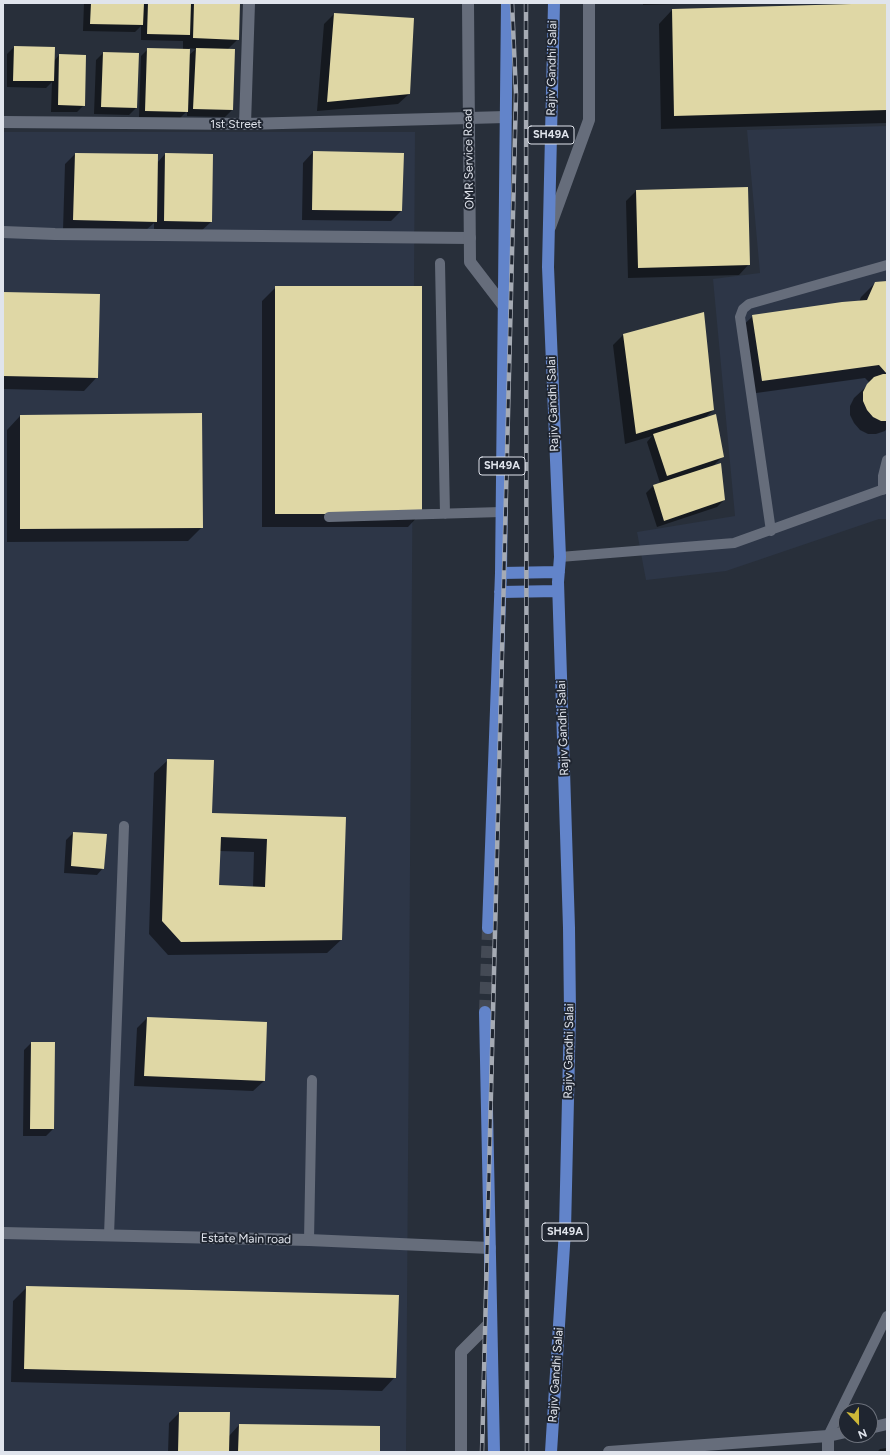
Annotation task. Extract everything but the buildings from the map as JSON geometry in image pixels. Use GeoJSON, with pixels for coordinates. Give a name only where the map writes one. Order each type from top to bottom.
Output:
{"type":"FeatureCollection","features":[{"type":"Feature","properties":{"kind":"main road","name":"SH49A"},"geometry":{"type":"LineString","coordinates":[[488,928],[501,573],[507,3]]}},
{"type":"Feature","properties":{"kind":"main road","name":"Rajiv Gandhi Salai"},"geometry":{"type":"LineString","coordinates":[[551,1452],[565,1230],[570,1012],[569,920],[558,591],[560,557],[548,267],[554,3]]}},
{"type":"Feature","properties":{"kind":"main road"},"geometry":{"type":"LineString","coordinates":[[501,573],[559,572]]}},
{"type":"Feature","properties":{"kind":"main road"},"geometry":{"type":"LineString","coordinates":[[500,592],[558,591]]}},
{"type":"Feature","properties":{"kind":"main road"},"geometry":{"type":"LineString","coordinates":[[485,1012],[494,1452]]}},
{"type":"Feature","properties":{"kind":"street"},"geometry":{"type":"LineString","coordinates":[[244,124],[249,3]]}},
{"type":"Feature","properties":{"kind":"street","name":"OMR Service Road"},"geometry":{"type":"LineString","coordinates":[[468,3],[470,262],[503,305]]}},
{"type":"Feature","properties":{"kind":"street"},"geometry":{"type":"LineString","coordinates":[[549,229],[588,120],[589,3]]}},
{"type":"Feature","properties":{"kind":"street","name":"1st Street"},"geometry":{"type":"LineString","coordinates":[[3,122],[244,124],[506,117]]}},
{"type":"Feature","properties":{"kind":"street"},"geometry":{"type":"LineString","coordinates":[[3,232],[470,238]]}},
{"type":"Feature","properties":{"kind":"street","name":"Estate Main road"},"geometry":{"type":"LineString","coordinates":[[3,1233],[309,1240],[490,1248]]}},
{"type":"Feature","properties":{"kind":"street"},"geometry":{"type":"LineString","coordinates":[[460,1452],[461,1352],[491,1322]]}},
{"type":"Feature","properties":{"kind":"street"},"geometry":{"type":"LineString","coordinates":[[609,1452],[828,1436],[838,1434]]}},
{"type":"Feature","properties":{"kind":"street"},"geometry":{"type":"LineString","coordinates":[[828,1436],[828,1452]]}},
{"type":"Feature","properties":{"kind":"lane"},"geometry":{"type":"LineString","coordinates":[[440,263],[445,514]]}},
{"type":"Feature","properties":{"kind":"lane"},"geometry":{"type":"LineString","coordinates":[[771,531],[740,317],[742,309],[750,304],[887,265]]}},
{"type":"Feature","properties":{"kind":"lane"},"geometry":{"type":"LineString","coordinates":[[560,557],[734,543],[885,489],[883,476],[887,460]]}},
{"type":"Feature","properties":{"kind":"lane"},"geometry":{"type":"LineString","coordinates":[[329,516],[501,512]]}},
{"type":"Feature","properties":{"kind":"lane"},"geometry":{"type":"LineString","coordinates":[[108,1235],[124,826]]}},
{"type":"Feature","properties":{"kind":"lane"},"geometry":{"type":"LineString","coordinates":[[309,1240],[312,1080]]}},
{"type":"Feature","properties":{"kind":"lane"},"geometry":{"type":"LineString","coordinates":[[828,1436],[887,1316]]}},
{"type":"Feature","properties":{"kind":"shaded area"},"geometry":{"type":"Polygon","coordinates":[[[887,126],[887,519],[879,519],[726,571],[646,580],[637,532],[735,516],[713,279],[760,273],[747,130],[887,126]]]}},
{"type":"Feature","properties":{"kind":"shaded area"},"geometry":{"type":"Polygon","coordinates":[[[3,132],[415,132],[406,1452],[3,1452],[3,132]]]}},
{"type":"Feature","properties":{"kind":"tunnel"},"geometry":{"type":"LineString","coordinates":[[485,1012],[488,928]]}},
{"type":"Feature","properties":{"kind":"railway"},"geometry":{"type":"LineString","coordinates":[[482,1452],[516,94],[512,3]]}},
{"type":"Feature","properties":{"kind":"railway"},"geometry":{"type":"LineString","coordinates":[[526,3],[527,1452]]}}]}
